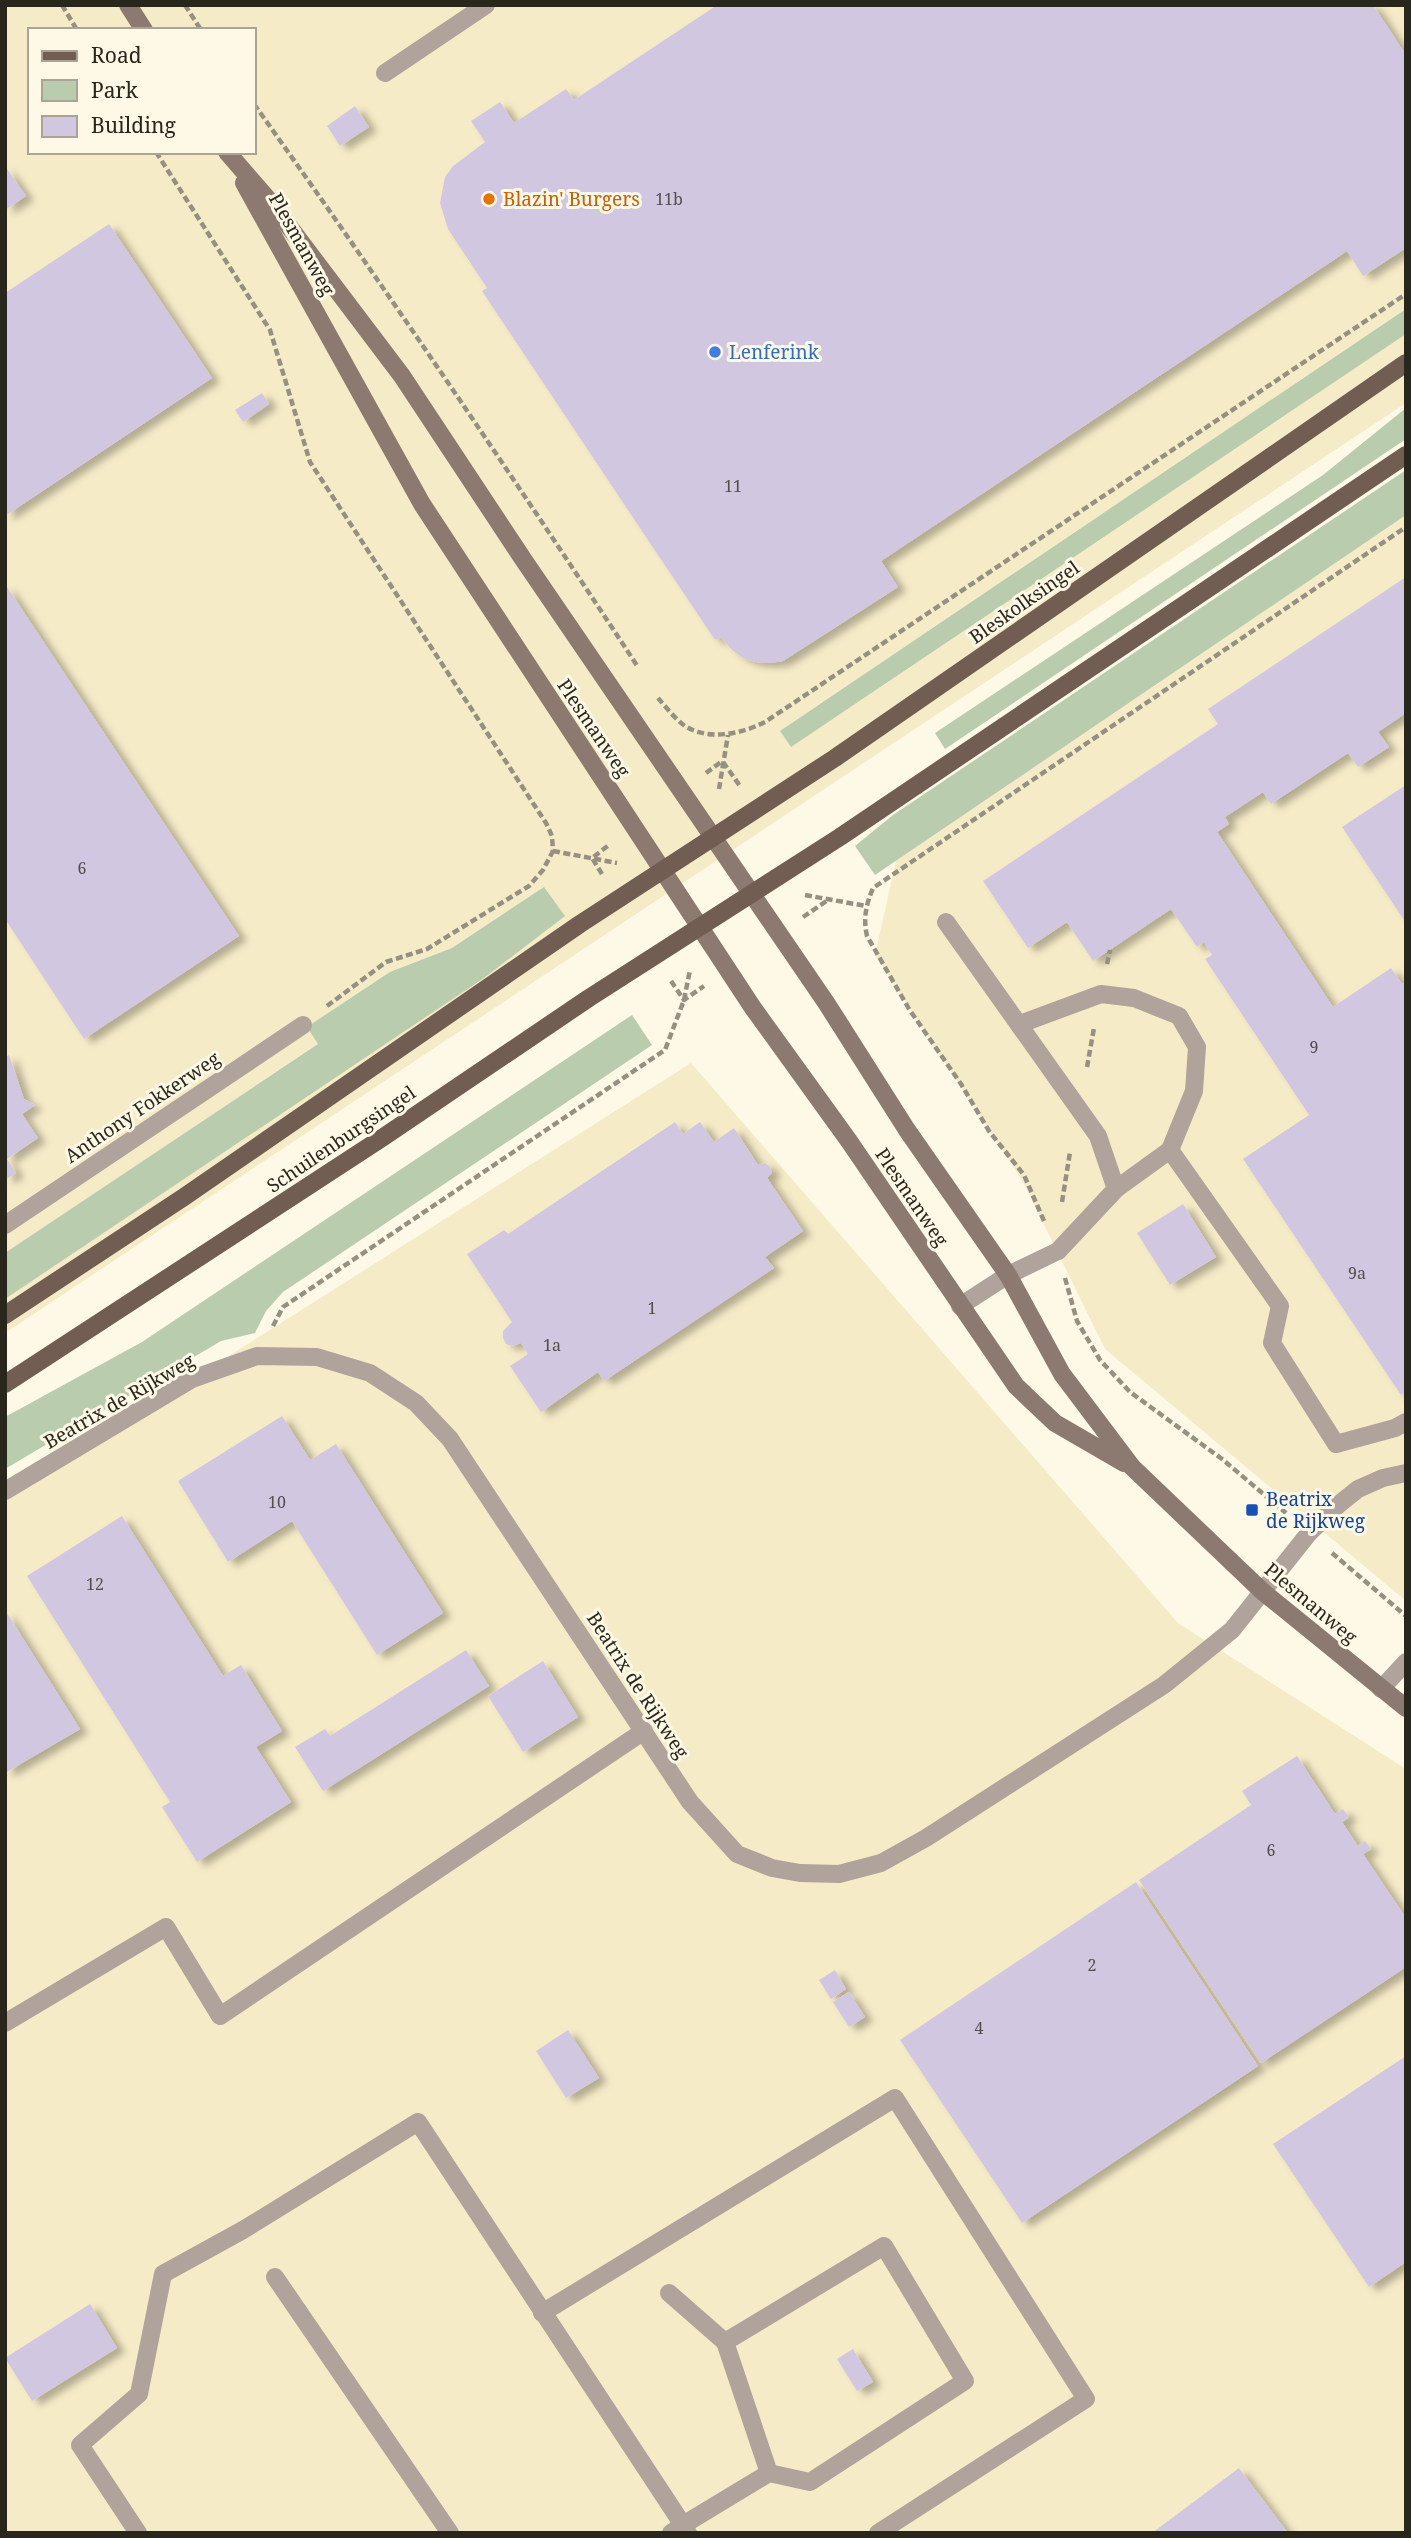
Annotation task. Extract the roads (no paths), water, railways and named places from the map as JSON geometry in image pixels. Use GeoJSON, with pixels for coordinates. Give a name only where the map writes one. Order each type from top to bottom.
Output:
{"type":"FeatureCollection","features":[{"type":"Feature","properties":{"kind":"main road"},"geometry":{"type":"LineString","coordinates":[[128,5],[143,28]]}},
{"type":"Feature","properties":{"kind":"main road","name":"Plesmanweg"},"geometry":{"type":"LineString","coordinates":[[228,154],[422,504],[753,1008],[849,1141],[1016,1387],[1055,1423],[1132,1467]]}},
{"type":"Feature","properties":{"kind":"main road","name":"Plesmanweg"},"geometry":{"type":"LineString","coordinates":[[229,154],[271,204],[402,376],[827,1004],[907,1130],[1008,1275],[1062,1374],[1132,1467],[1262,1591],[1406,1708]]}},
{"type":"Feature","properties":{"kind":"main road","name":"Bleskolksingel"},"geometry":{"type":"LineString","coordinates":[[662,870],[835,758],[1406,363]]}},
{"type":"Feature","properties":{"kind":"main road"},"geometry":{"type":"LineString","coordinates":[[699,927],[851,829],[1406,455]]}},
{"type":"Feature","properties":{"kind":"main road"},"geometry":{"type":"LineString","coordinates":[[5,1315],[184,1197],[662,870]]}},
{"type":"Feature","properties":{"kind":"main road","name":"Schuilenburgsingel"},"geometry":{"type":"LineString","coordinates":[[5,1384],[699,927]]}},
{"type":"Feature","properties":{"kind":"street"},"geometry":{"type":"LineString","coordinates":[[385,73],[486,5]]}},
{"type":"Feature","properties":{"kind":"street"},"geometry":{"type":"LineString","coordinates":[[946,922],[1098,1136],[1115,1189]]}},
{"type":"Feature","properties":{"kind":"street"},"geometry":{"type":"LineString","coordinates":[[960,1306],[1008,1275],[1058,1251],[1115,1189],[1170,1150],[1194,1091],[1197,1047],[1179,1016],[1134,998],[1101,994],[1020,1024]]}},
{"type":"Feature","properties":{"kind":"street","name":"Anthony Fokkerweg"},"geometry":{"type":"LineString","coordinates":[[5,1225],[303,1025]]}},
{"type":"Feature","properties":{"kind":"street"},"geometry":{"type":"LineString","coordinates":[[1170,1150],[1280,1306],[1272,1343],[1336,1444],[1395,1428],[1406,1422]]}},
{"type":"Feature","properties":{"kind":"street","name":"Beatrix de Rijkweg"},"geometry":{"type":"LineString","coordinates":[[5,1491],[192,1379],[257,1356],[317,1357],[370,1373],[416,1403],[450,1439],[690,1801],[737,1854],[772,1868],[839,1874],[881,1863],[926,1838],[1164,1685],[1232,1630],[1309,1533],[1329,1513],[1358,1489],[1383,1478],[1406,1473]]}},
{"type":"Feature","properties":{"kind":"street"},"geometry":{"type":"LineString","coordinates":[[1381,1689],[1406,1662]]}},
{"type":"Feature","properties":{"kind":"street"},"geometry":{"type":"LineString","coordinates":[[5,2023],[166,1927],[220,2016],[644,1731]]}},
{"type":"Feature","properties":{"kind":"street"},"geometry":{"type":"LineString","coordinates":[[542,2313],[895,2098],[1086,2399],[878,2533]]}},
{"type":"Feature","properties":{"kind":"street"},"geometry":{"type":"LineString","coordinates":[[138,2533],[80,2445],[139,2395],[163,2274],[243,2230],[418,2122],[681,2530],[769,2473],[810,2482],[965,2381],[884,2246],[725,2342]]}},
{"type":"Feature","properties":{"kind":"street"},"geometry":{"type":"LineString","coordinates":[[275,2277],[450,2533]]}},
{"type":"Feature","properties":{"kind":"street"},"geometry":{"type":"LineString","coordinates":[[669,2293],[725,2342],[769,2473]]}},
{"type":"Feature","properties":{"kind":"place","name":"Blazin' Burgers"},"geometry":{"type":"Point","coordinates":[489,199]}},
{"type":"Feature","properties":{"kind":"place","name":"Lenferink"},"geometry":{"type":"Point","coordinates":[715,352]}},
{"type":"Feature","properties":{"kind":"place","name":"Beatrix de Rijkweg"},"geometry":{"type":"Point","coordinates":[1252,1510]}}]}
